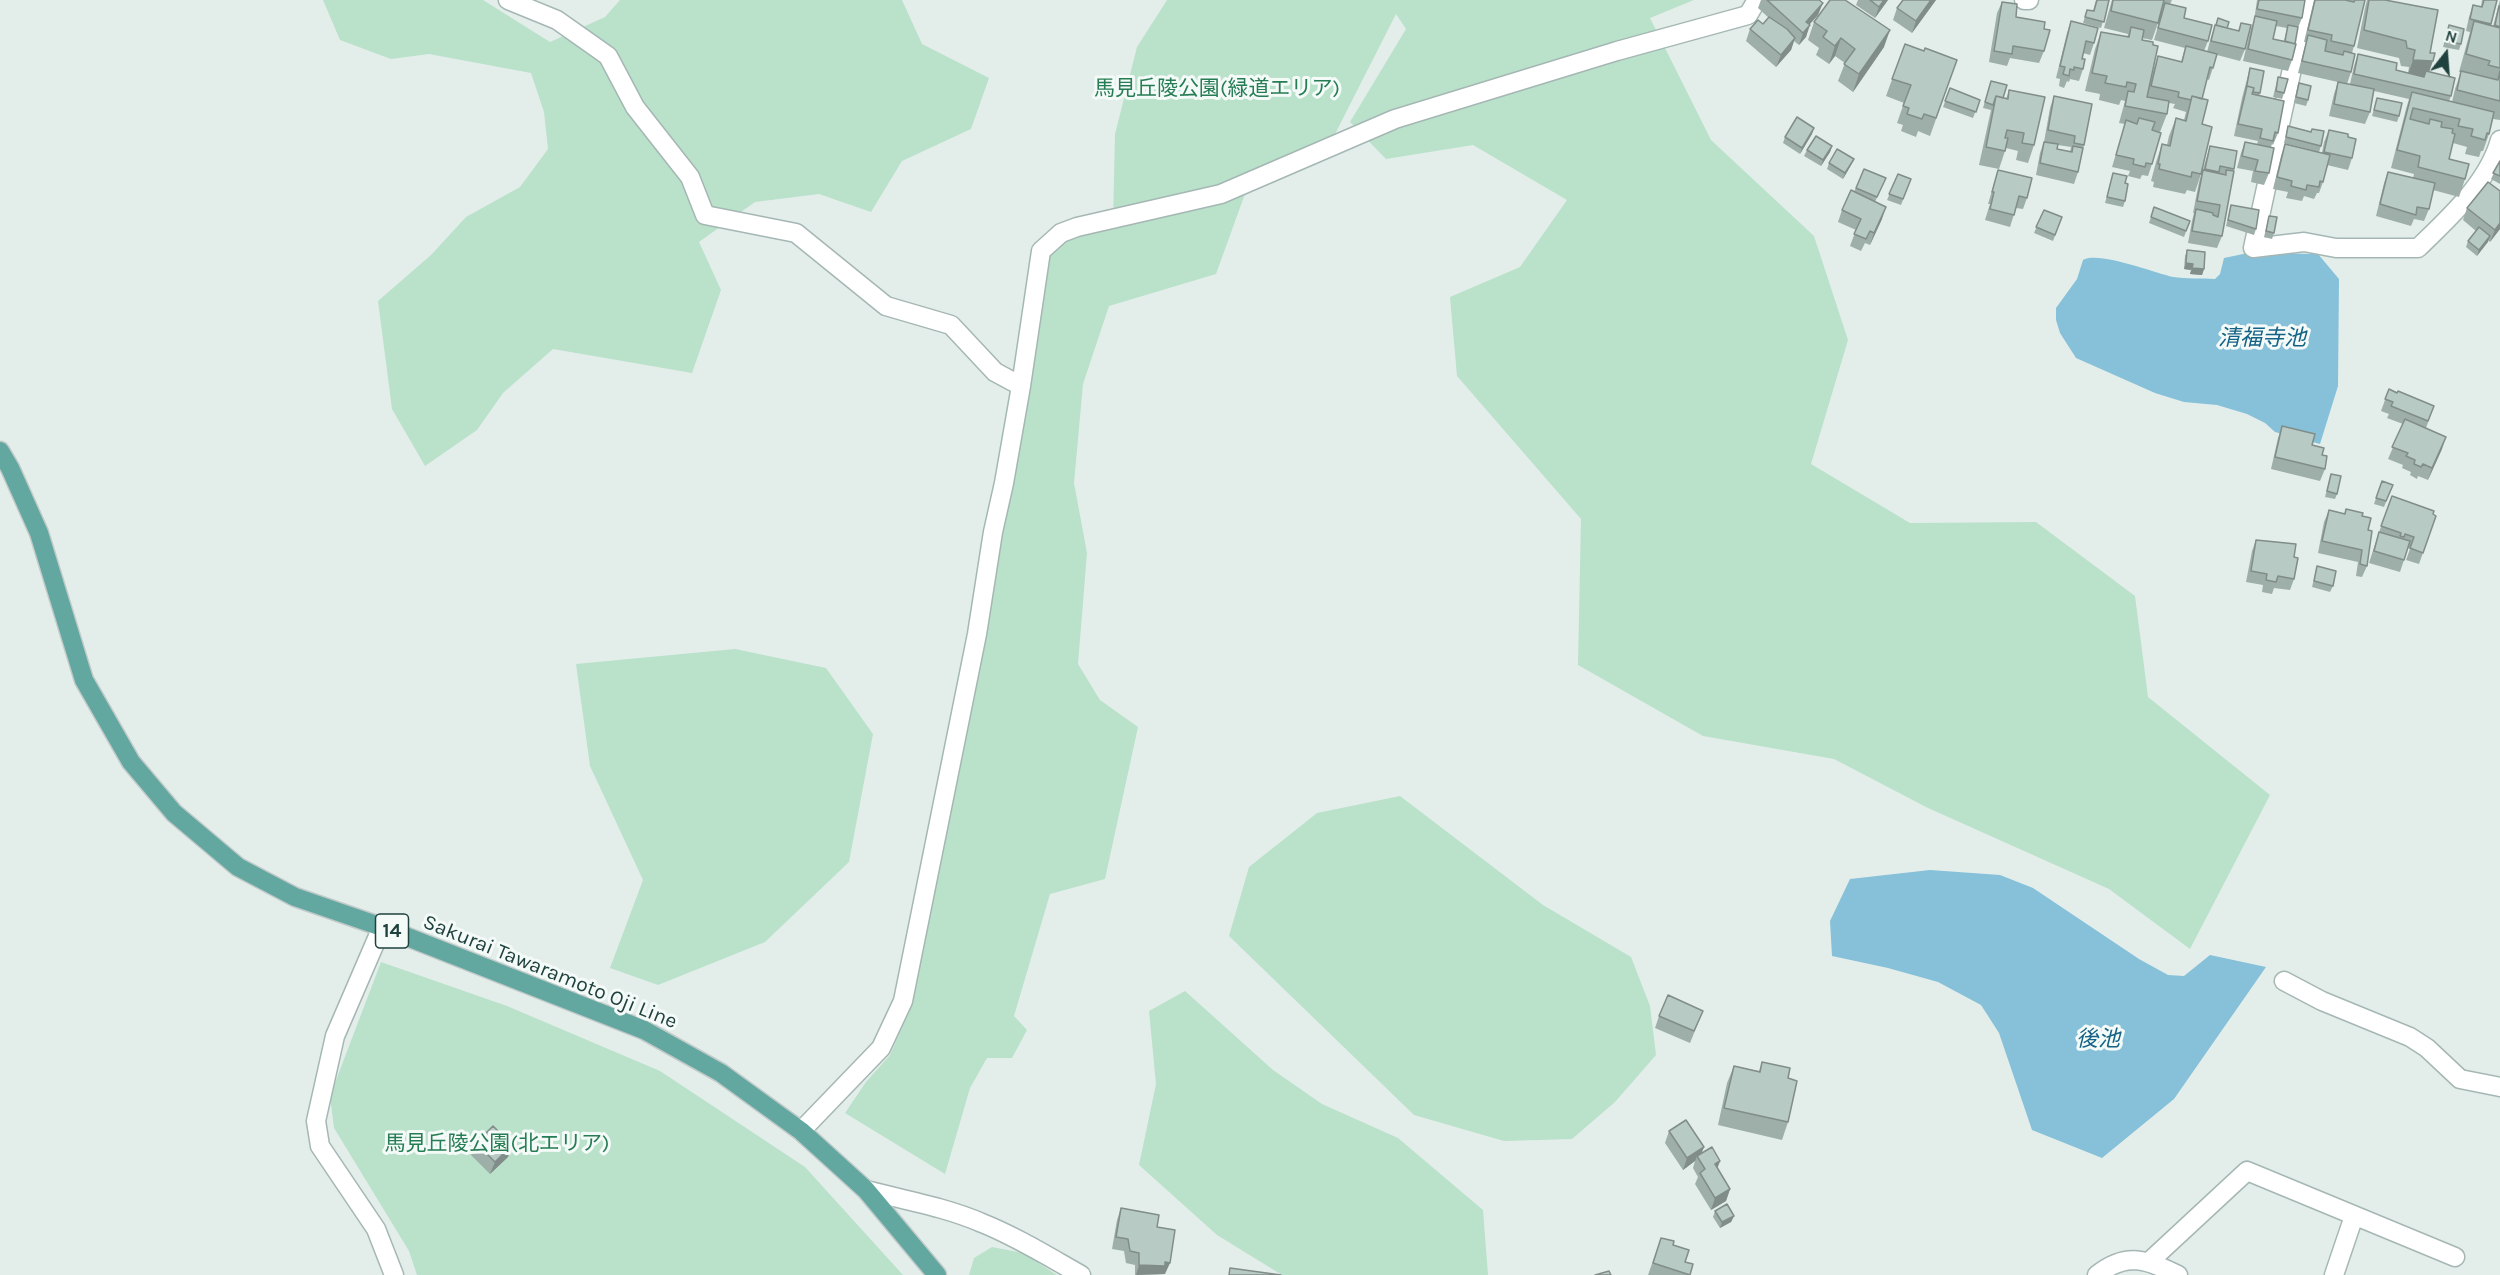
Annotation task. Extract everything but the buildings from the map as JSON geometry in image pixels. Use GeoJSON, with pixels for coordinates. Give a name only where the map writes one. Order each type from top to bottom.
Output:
{"type":"FeatureCollection","features":[{"type":"Feature","properties":{"kind":"main road","name":"Sakurai Tawaramoto Oji Line"},"geometry":{"type":"LineString","coordinates":[[0,451],[39,533],[84,680],[131,762],[174,813],[238,867],[295,897],[382,927],[644,1030],[721,1073],[801,1131],[866,1190],[937,1275]]}},
{"type":"Feature","properties":{"kind":"street"},"geometry":{"type":"LineString","coordinates":[[508,0],[557,20],[608,56],[635,107],[690,177],[705,215],[796,233],[886,306],[951,325],[995,372],[1021,386]]}},
{"type":"Feature","properties":{"kind":"street"},"geometry":{"type":"LineString","coordinates":[[801,1131],[881,1048],[903,1002],[972,657],[993,532],[1004,483],[1041,251],[1061,233],[1077,226],[1221,194],[1395,119],[1605,54],[1748,15],[1757,0]]}},
{"type":"Feature","properties":{"kind":"street"},"geometry":{"type":"LineString","coordinates":[[2307,0],[2253,248],[2304,242],[2336,248],[2418,248],[2452,216],[2484,175],[2500,140]]}},
{"type":"Feature","properties":{"kind":"street"},"geometry":{"type":"LineString","coordinates":[[382,927],[335,1036],[316,1121],[320,1146],[376,1229],[394,1275]]}},
{"type":"Feature","properties":{"kind":"street"},"geometry":{"type":"LineString","coordinates":[[2284,981],[2322,1001],[2410,1037],[2427,1048],[2460,1079],[2500,1087]]}},
{"type":"Feature","properties":{"kind":"street"},"geometry":{"type":"LineString","coordinates":[[2150,1262],[2247,1171],[2455,1257]]}},
{"type":"Feature","properties":{"kind":"street"},"geometry":{"type":"LineString","coordinates":[[866,1190],[927,1205],[981,1222],[1081,1275]]}},
{"type":"Feature","properties":{"kind":"street"},"geometry":{"type":"LineString","coordinates":[[2334,1275],[2354,1216]]}},
{"type":"Feature","properties":{"kind":"street"},"geometry":{"type":"LineString","coordinates":[[2097,1275],[2116,1262],[2133,1259],[2150,1262],[2178,1275]]}},
{"type":"Feature","properties":{"kind":"green space"},"geometry":{"type":"Polygon","coordinates":[[[323,0],[483,0],[550,42],[605,17],[620,0],[902,0],[922,44],[989,78],[971,129],[902,161],[871,212],[819,194],[755,202],[699,242],[721,290],[692,373],[553,349],[503,393],[477,430],[425,466],[392,409],[378,301],[431,255],[466,217],[520,187],[548,149],[544,112],[531,73],[429,54],[391,59],[340,40],[323,0]]]}},
{"type":"Feature","properties":{"kind":"green space","name":"馬見丘陵公園(緑道エリア)"},"geometry":{"type":"Polygon","coordinates":[[[1167,0],[1694,0],[1650,18],[1711,140],[1814,236],[1848,340],[1811,464],[1910,523],[2036,522],[2135,596],[2148,697],[2270,795],[2190,949],[2109,889],[1928,808],[1834,759],[1703,736],[1578,665],[1581,519],[1457,376],[1450,297],[1520,267],[1567,200],[1473,145],[1386,159],[1350,122],[1406,29],[1396,14],[1334,136],[1254,169],[1216,274],[1109,306],[1083,384],[1074,483],[1087,553],[1078,664],[1100,700],[1138,727],[1105,879],[1050,894],[1014,1016],[1027,1030],[1012,1058],[987,1058],[970,1088],[945,1174],[845,1113],[866,1082],[890,1055],[908,1014],[923,948],[988,595],[1047,255],[1064,239],[1113,224],[1115,134],[1137,47],[1167,0]]]}},
{"type":"Feature","properties":{"kind":"green space"},"geometry":{"type":"Polygon","coordinates":[[[735,649],[826,668],[873,734],[849,862],[765,942],[658,985],[610,968],[643,880],[590,766],[576,664],[735,649]]]}},
{"type":"Feature","properties":{"kind":"green space"},"geometry":{"type":"Polygon","coordinates":[[[1400,796],[1543,905],[1631,957],[1650,1006],[1656,1055],[1615,1102],[1572,1139],[1504,1141],[1414,1115],[1229,936],[1249,867],[1317,813],[1400,796]]]}},
{"type":"Feature","properties":{"kind":"green space","name":"馬見丘陵公園(北エリア)"},"geometry":{"type":"Polygon","coordinates":[[[381,962],[507,1006],[660,1071],[805,1167],[903,1275],[417,1275],[409,1251],[334,1128],[330,1096],[381,962]]]}},
{"type":"Feature","properties":{"kind":"green space"},"geometry":{"type":"Polygon","coordinates":[[[1185,991],[1273,1070],[1322,1104],[1398,1138],[1483,1210],[1488,1275],[1282,1275],[1217,1235],[1139,1165],[1156,1084],[1149,1011],[1185,991]]]}},
{"type":"Feature","properties":{"kind":"green space"},"geometry":{"type":"Polygon","coordinates":[[[992,1247],[1023,1253],[1057,1275],[969,1275],[974,1258],[992,1247]]]}},
{"type":"Feature","properties":{"kind":"water","name":"清福寺池"},"geometry":{"type":"Polygon","coordinates":[[[2248,253],[2318,254],[2339,279],[2338,386],[2320,444],[2275,432],[2265,423],[2247,414],[2217,405],[2184,402],[2155,393],[2076,358],[2060,333],[2056,320],[2056,308],[2077,279],[2083,260],[2101,258],[2173,277],[2215,279],[2220,274],[2224,258],[2248,253]]]}},
{"type":"Feature","properties":{"kind":"water","name":"後池"},"geometry":{"type":"Polygon","coordinates":[[[1930,870],[2000,875],[2033,888],[2139,959],[2168,975],[2184,976],[2210,955],[2266,967],[2174,1099],[2102,1158],[2032,1130],[1999,1033],[1981,1005],[1938,982],[1832,956],[1830,921],[1850,879],[1930,870]]]}}]}
